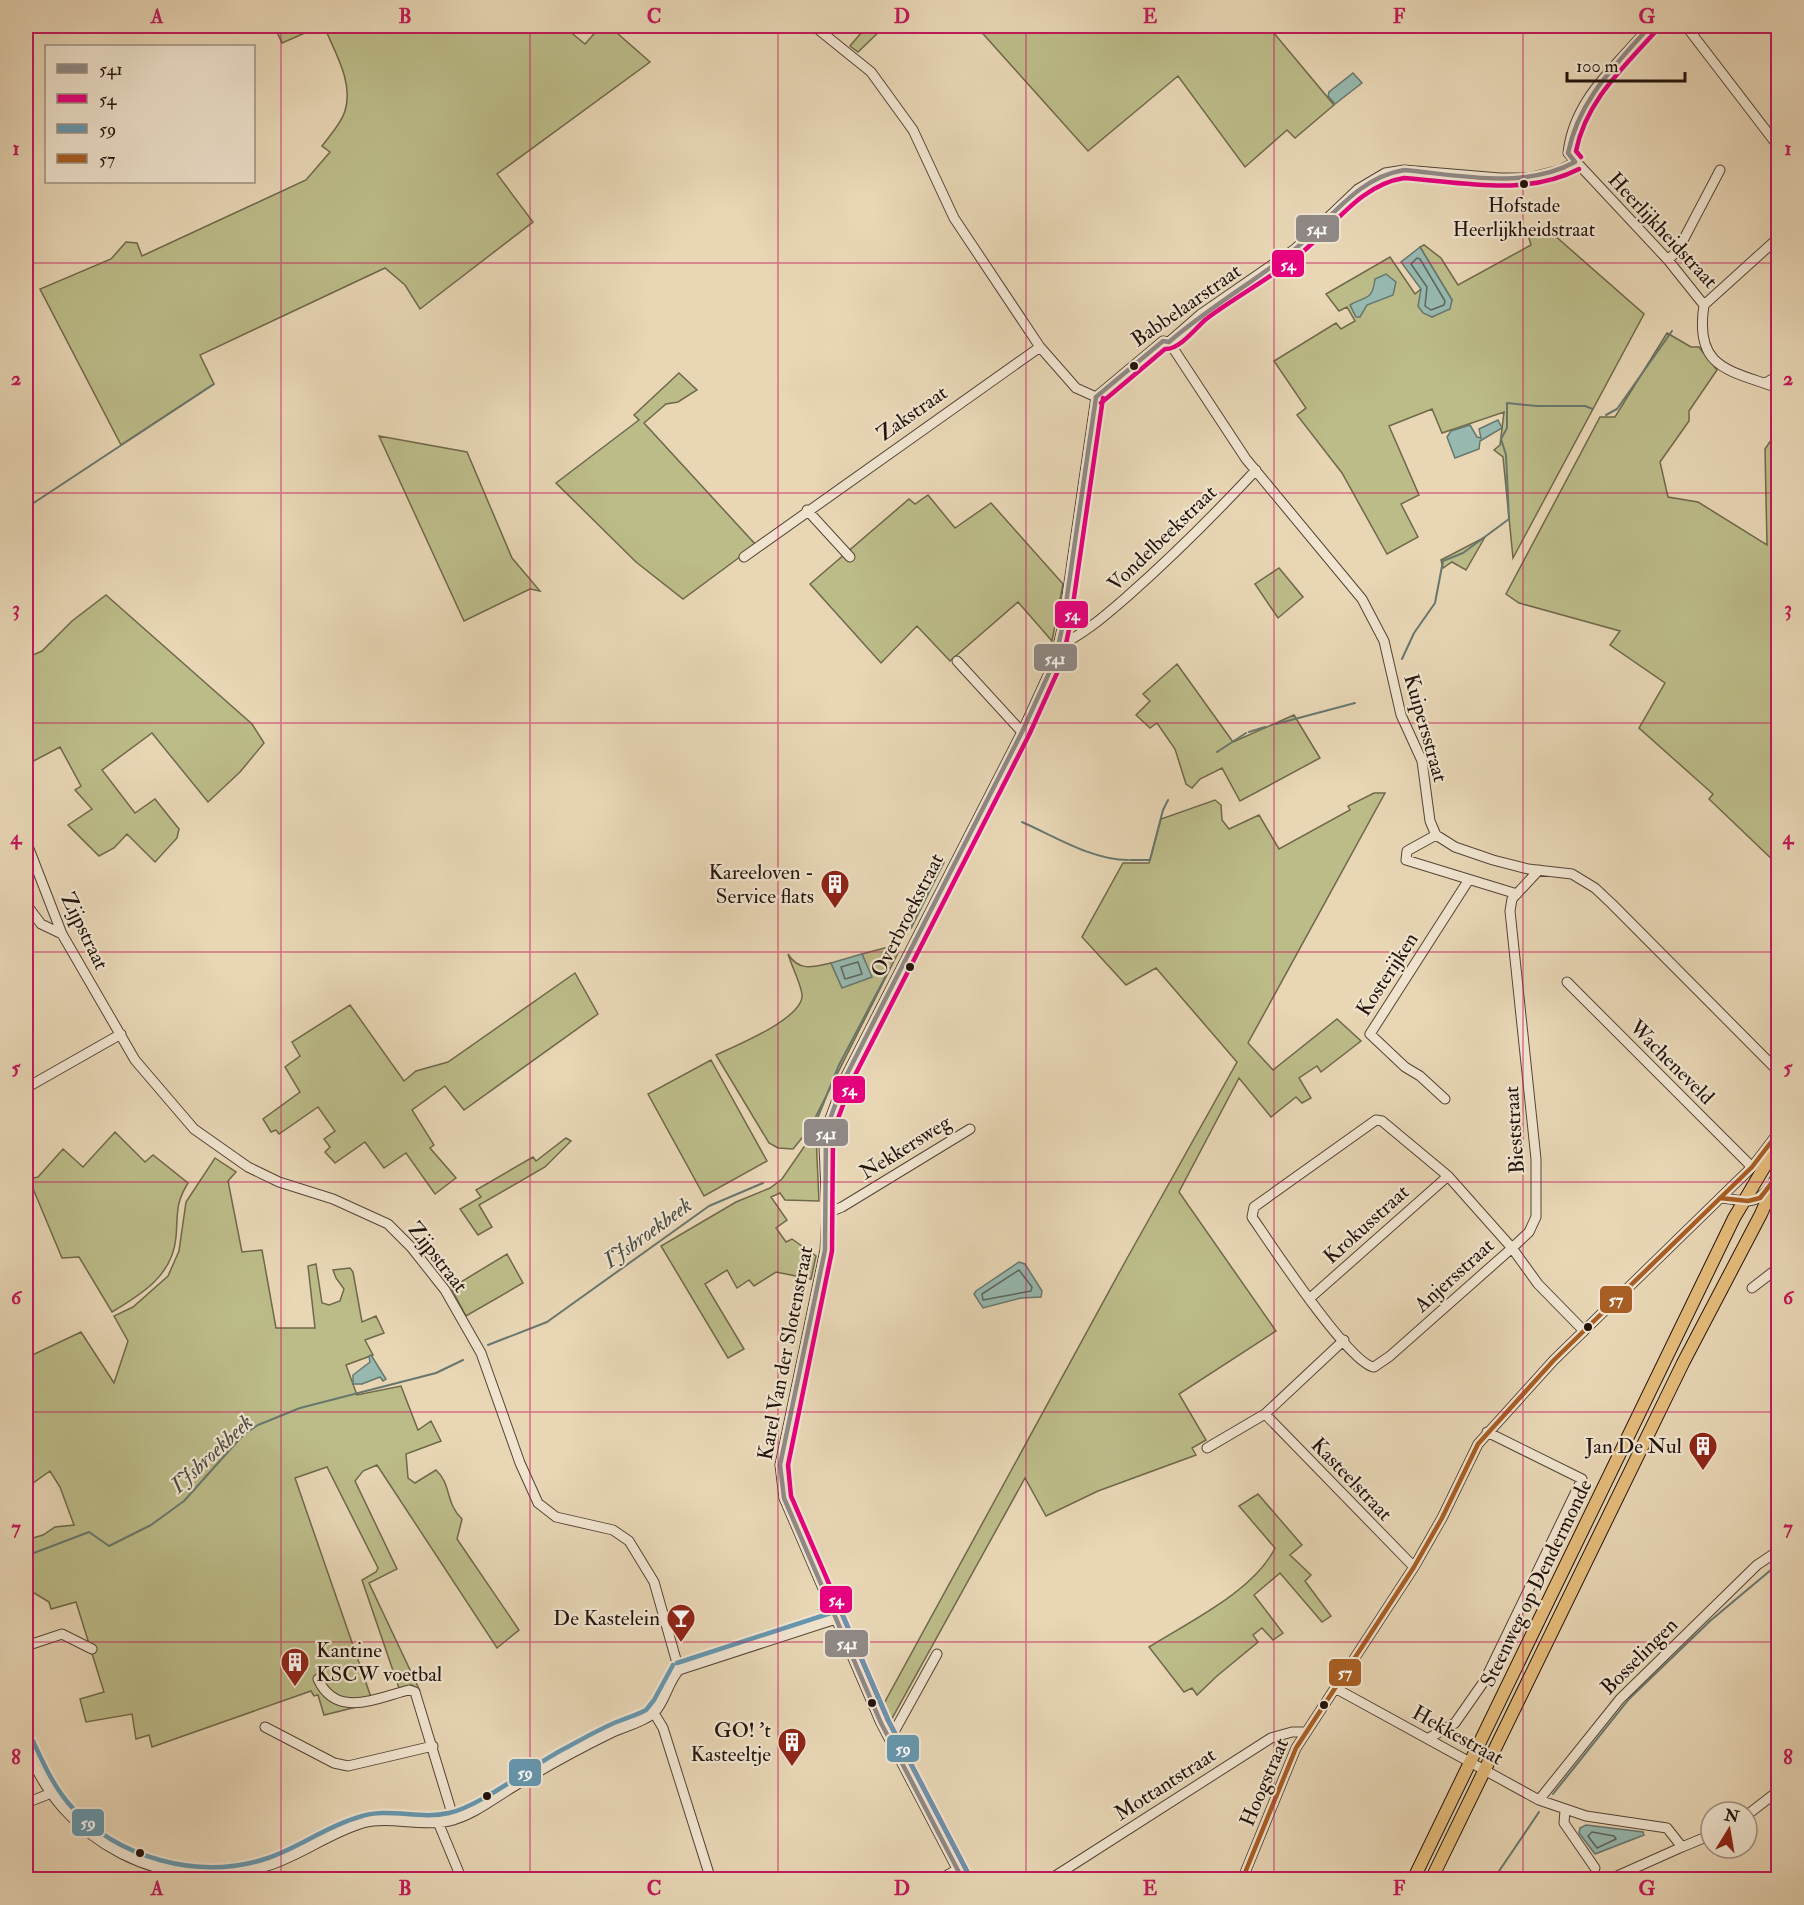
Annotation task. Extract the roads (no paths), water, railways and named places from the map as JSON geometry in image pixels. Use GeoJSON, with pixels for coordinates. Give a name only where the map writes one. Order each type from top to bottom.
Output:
{"type":"FeatureCollection","features":[{"type":"Feature","properties":{"kind":"main road","name":"Steenweg op Dendermonde"},"geometry":{"type":"LineString","coordinates":[[1413,1880],[1743,1202],[1779,1144]]}},
{"type":"Feature","properties":{"kind":"main road","name":"Steenweg op Dendermonde"},"geometry":{"type":"LineString","coordinates":[[1431,1880],[1678,1373],[1761,1214],[1777,1178]]}},
{"type":"Feature","properties":{"kind":"street"},"geometry":{"type":"LineString","coordinates":[[814,26],[871,72],[913,130],[954,218],[1040,347],[1066,378],[1082,391],[1096,397]]}},
{"type":"Feature","properties":{"kind":"street"},"geometry":{"type":"LineString","coordinates":[[1575,162],[1568,153],[1577,116],[1591,92],[1650,26]]}},
{"type":"Feature","properties":{"kind":"street"},"geometry":{"type":"LineString","coordinates":[[1686,26],[1779,146]]}},
{"type":"Feature","properties":{"kind":"street","name":"Heerlijkheidstraat"},"geometry":{"type":"LineString","coordinates":[[1575,162],[1668,260],[1704,305],[1779,238]]}},
{"type":"Feature","properties":{"kind":"street","name":"Babbelaarstraat"},"geometry":{"type":"LineString","coordinates":[[1096,397],[1163,341],[1169,342],[1201,314],[1295,249],[1358,189],[1385,173],[1404,171],[1528,178],[1560,170],[1575,162]]}},
{"type":"Feature","properties":{"kind":"street"},"geometry":{"type":"LineString","coordinates":[[1668,260],[1678,250],[1720,170]]}},
{"type":"Feature","properties":{"kind":"street"},"geometry":{"type":"LineString","coordinates":[[1704,305],[1702,342],[1714,360],[1732,372],[1779,388]]}},
{"type":"Feature","properties":{"kind":"street","name":"Kuipersstraat"},"geometry":{"type":"LineString","coordinates":[[1169,342],[1256,470],[1362,599],[1376,622],[1389,658],[1401,715],[1422,761],[1430,821],[1436,835]]}},
{"type":"Feature","properties":{"kind":"street","name":"Zakstraat"},"geometry":{"type":"LineString","coordinates":[[744,557],[807,510],[1040,347]]}},
{"type":"Feature","properties":{"kind":"street"},"geometry":{"type":"LineString","coordinates":[[1765,383],[1779,376]]}},
{"type":"Feature","properties":{"kind":"street","name":"Overbroekstraat"},"geometry":{"type":"LineString","coordinates":[[830,1118],[844,1078],[1022,732],[1059,646],[1096,397]]}},
{"type":"Feature","properties":{"kind":"street","name":"Vondelbeekstraat"},"geometry":{"type":"LineString","coordinates":[[1059,646],[1070,641],[1114,608],[1159,569],[1256,470]]}},
{"type":"Feature","properties":{"kind":"street"},"geometry":{"type":"LineString","coordinates":[[807,510],[850,557]]}},
{"type":"Feature","properties":{"kind":"street"},"geometry":{"type":"LineString","coordinates":[[957,661],[1022,732]]}},
{"type":"Feature","properties":{"kind":"street"},"geometry":{"type":"LineString","coordinates":[[1539,870],[1517,894],[1468,881],[1406,860],[1407,851],[1436,835],[1466,851],[1539,870],[1572,874],[1595,888],[1779,1071]]}},
{"type":"Feature","properties":{"kind":"street","name":"Zijpstraat"},"geometry":{"type":"LineString","coordinates":[[26,841],[62,934],[135,1060],[194,1129],[248,1167],[279,1182],[333,1199],[388,1224],[411,1247],[445,1290],[481,1353],[520,1463],[538,1503],[556,1516],[613,1530],[628,1541],[654,1582],[679,1670]]}},
{"type":"Feature","properties":{"kind":"street","name":"Kosterijken"},"geometry":{"type":"LineString","coordinates":[[1444,1099],[1370,1034],[1468,881]]}},
{"type":"Feature","properties":{"kind":"street","name":"Bieststraat"},"geometry":{"type":"LineString","coordinates":[[1512,1248],[1532,1228],[1536,1208],[1536,1159],[1529,1078],[1511,934],[1511,903],[1517,894]]}},
{"type":"Feature","properties":{"kind":"street"},"geometry":{"type":"LineString","coordinates":[[26,904],[41,924],[62,934]]}},
{"type":"Feature","properties":{"kind":"street","name":"Wacheneveld"},"geometry":{"type":"LineString","coordinates":[[1567,982],[1752,1167]]}},
{"type":"Feature","properties":{"kind":"street"},"geometry":{"type":"LineString","coordinates":[[26,1088],[120,1034]]}},
{"type":"Feature","properties":{"kind":"street","name":"Karel Van der Slotenstraat"},"geometry":{"type":"LineString","coordinates":[[830,1118],[824,1147],[827,1213],[822,1270],[781,1456],[780,1480],[784,1498],[881,1723],[963,1880]]}},
{"type":"Feature","properties":{"kind":"street","name":"Anjersstraat"},"geometry":{"type":"LineString","coordinates":[[1376,1119],[1382,1121],[1448,1176],[1512,1248],[1379,1365],[1370,1367],[1309,1299],[1252,1217],[1254,1207],[1376,1119]]}},
{"type":"Feature","properties":{"kind":"street","name":"Nekkersweg"},"geometry":{"type":"LineString","coordinates":[[827,1213],[842,1207],[933,1154],[970,1129]]}},
{"type":"Feature","properties":{"kind":"street"},"geometry":{"type":"LineString","coordinates":[[1335,1688],[1414,1567],[1442,1518],[1478,1444],[1487,1432],[1584,1331],[1752,1167],[1779,1133]]}},
{"type":"Feature","properties":{"kind":"street","name":"Krokusstraat"},"geometry":{"type":"LineString","coordinates":[[1309,1299],[1448,1176]]}},
{"type":"Feature","properties":{"kind":"street"},"geometry":{"type":"LineString","coordinates":[[1720,1198],[1743,1202],[1760,1198],[1777,1178]]}},
{"type":"Feature","properties":{"kind":"street"},"geometry":{"type":"LineString","coordinates":[[1512,1248],[1538,1284],[1584,1331]]}},
{"type":"Feature","properties":{"kind":"street"},"geometry":{"type":"LineString","coordinates":[[1752,1288],[1779,1268]]}},
{"type":"Feature","properties":{"kind":"street"},"geometry":{"type":"LineString","coordinates":[[1207,1448],[1265,1414],[1344,1340]]}},
{"type":"Feature","properties":{"kind":"street","name":"Kasteelstraat"},"geometry":{"type":"LineString","coordinates":[[1265,1414],[1414,1567]]}},
{"type":"Feature","properties":{"kind":"street"},"geometry":{"type":"LineString","coordinates":[[1428,1738],[1455,1723],[1485,1680],[1582,1479],[1487,1432]]}},
{"type":"Feature","properties":{"kind":"street","name":"Bosselingen"},"geometry":{"type":"LineString","coordinates":[[1539,1800],[1620,1699],[1757,1565],[1779,1551]]}},
{"type":"Feature","properties":{"kind":"street"},"geometry":{"type":"LineString","coordinates":[[26,1744],[49,1794],[74,1823],[105,1844],[178,1876],[200,1878],[244,1872],[266,1867],[366,1822],[454,1820],[556,1761],[654,1713],[679,1670],[836,1619]]}},
{"type":"Feature","properties":{"kind":"street"},"geometry":{"type":"LineString","coordinates":[[26,1646],[62,1634],[92,1649]]}},
{"type":"Feature","properties":{"kind":"street"},"geometry":{"type":"LineString","coordinates":[[888,1736],[895,1730],[937,1654]]}},
{"type":"Feature","properties":{"kind":"street"},"geometry":{"type":"LineString","coordinates":[[318,1679],[324,1693],[333,1700],[348,1704],[409,1690],[415,1692],[454,1820]]}},
{"type":"Feature","properties":{"kind":"street","name":"Hekkestraat"},"geometry":{"type":"LineString","coordinates":[[1335,1688],[1539,1800],[1564,1810],[1614,1822],[1667,1828],[1682,1847]]}},
{"type":"Feature","properties":{"kind":"street","name":"Hoogstraat"},"geometry":{"type":"LineString","coordinates":[[1244,1879],[1296,1748],[1335,1688]]}},
{"type":"Feature","properties":{"kind":"street"},"geometry":{"type":"LineString","coordinates":[[654,1713],[663,1728],[711,1880]]}},
{"type":"Feature","properties":{"kind":"street"},"geometry":{"type":"LineString","coordinates":[[265,1727],[334,1763],[348,1766],[433,1746]]}},
{"type":"Feature","properties":{"kind":"street","name":"Mottantstraat"},"geometry":{"type":"LineString","coordinates":[[1049,1880],[1271,1738],[1292,1732],[1305,1732]]}},
{"type":"Feature","properties":{"kind":"street"},"geometry":{"type":"LineString","coordinates":[[1759,1806],[1779,1791]]}},
{"type":"Feature","properties":{"kind":"street"},"geometry":{"type":"LineString","coordinates":[[26,1803],[49,1794]]}},
{"type":"Feature","properties":{"kind":"street"},"geometry":{"type":"LineString","coordinates":[[1564,1810],[1564,1823],[1595,1868]]}},
{"type":"Feature","properties":{"kind":"street"},"geometry":{"type":"LineString","coordinates":[[438,1822],[462,1880]]}},
{"type":"Feature","properties":{"kind":"street"},"geometry":{"type":"LineString","coordinates":[[1608,1880],[1699,1840]]}},
{"type":"Feature","properties":{"kind":"street"},"geometry":{"type":"LineString","coordinates":[[939,1880],[958,1869]]}},
{"type":"Feature","properties":{"kind":"water"},"geometry":{"type":"Polygon","coordinates":[[[1353,73],[1362,83],[1335,104],[1328,96],[1329,92],[1353,73]]]}},
{"type":"Feature","properties":{"kind":"water"},"geometry":{"type":"Polygon","coordinates":[[[1420,247],[1452,300],[1450,309],[1432,317],[1423,313],[1418,306],[1421,289],[1401,262],[1420,247]]]}},
{"type":"Feature","properties":{"kind":"water"},"geometry":{"type":"Polygon","coordinates":[[[1386,274],[1396,282],[1393,295],[1367,305],[1360,317],[1356,317],[1350,305],[1370,295],[1375,279],[1386,274]]]}},
{"type":"Feature","properties":{"kind":"water"},"geometry":{"type":"Polygon","coordinates":[[[1498,420],[1502,428],[1480,441],[1479,449],[1455,458],[1447,437],[1451,431],[1470,425],[1477,437],[1481,438],[1479,429],[1498,420]]]}},
{"type":"Feature","properties":{"kind":"water"},"geometry":{"type":"Polygon","coordinates":[[[862,954],[872,977],[842,988],[831,963],[862,954]]]}},
{"type":"Feature","properties":{"kind":"water"},"geometry":{"type":"Polygon","coordinates":[[[1019,1262],[1025,1264],[1042,1291],[1041,1297],[1021,1298],[983,1308],[974,1294],[976,1291],[1019,1262]]]}},
{"type":"Feature","properties":{"kind":"water"},"geometry":{"type":"Polygon","coordinates":[[[371,1355],[386,1379],[383,1381],[380,1377],[362,1384],[353,1384],[353,1375],[370,1362],[369,1356],[371,1355]]]}},
{"type":"Feature","properties":{"kind":"water"},"geometry":{"type":"Polygon","coordinates":[[[1586,1825],[1643,1832],[1644,1835],[1595,1854],[1579,1833],[1580,1828],[1586,1825]]]}},
{"type":"Feature","properties":{"kind":"waterway","name":"IJsbroekbeek"},"geometry":{"type":"LineString","coordinates":[[1606,415],[1617,409],[1672,331]]}},
{"type":"Feature","properties":{"kind":"waterway"},"geometry":{"type":"LineString","coordinates":[[26,508],[214,384]]}},
{"type":"Feature","properties":{"kind":"waterway","name":"IJsbroekbeek"},"geometry":{"type":"LineString","coordinates":[[1402,659],[1414,633],[1435,603],[1443,561],[1463,553],[1509,519],[1506,455],[1501,439],[1507,428],[1507,403],[1537,406],[1585,406],[1593,409]]}},
{"type":"Feature","properties":{"kind":"waterway","name":"IJsbroekbeek"},"geometry":{"type":"LineString","coordinates":[[1276,724],[1355,703]]}},
{"type":"Feature","properties":{"kind":"waterway","name":"IJsbroekbeek"},"geometry":{"type":"LineString","coordinates":[[1249,732],[1265,727]]}},
{"type":"Feature","properties":{"kind":"waterway","name":"IJsbroekbeek"},"geometry":{"type":"LineString","coordinates":[[1217,752],[1246,733]]}},
{"type":"Feature","properties":{"kind":"waterway","name":"IJsbroekbeek"},"geometry":{"type":"LineString","coordinates":[[1130,860],[1150,860],[1163,810],[1168,800]]}},
{"type":"Feature","properties":{"kind":"waterway","name":"IJsbroekbeek"},"geometry":{"type":"LineString","coordinates":[[1022,822],[1087,852],[1128,860]]}},
{"type":"Feature","properties":{"kind":"waterway","name":"IJsbroekbeek"},"geometry":{"type":"LineString","coordinates":[[911,928],[944,862]]}},
{"type":"Feature","properties":{"kind":"waterway","name":"IJsbroekbeek"},"geometry":{"type":"LineString","coordinates":[[815,1124],[839,1065],[890,968]]}},
{"type":"Feature","properties":{"kind":"waterway","name":"IJsbroekbeek"},"geometry":{"type":"LineString","coordinates":[[488,1345],[547,1322],[709,1206],[763,1183]]}},
{"type":"Feature","properties":{"kind":"waterway","name":"IJsbroekbeek"},"geometry":{"type":"LineString","coordinates":[[26,1556],[89,1532],[109,1546],[151,1525],[184,1501],[244,1434],[258,1425],[300,1408],[436,1373],[463,1360]]}},
{"type":"Feature","properties":{"kind":"waterway"},"geometry":{"type":"LineString","coordinates":[[1553,1794],[1629,1699],[1710,1621],[1778,1564]]}},
{"type":"Feature","properties":{"kind":"waterway"},"geometry":{"type":"LineString","coordinates":[[1493,1880],[1539,1812]]}},
{"type":"Feature","properties":{"kind":"place","name":"Hofstade Heerlijkheidstraat"},"geometry":{"type":"Point","coordinates":[1524,184]}},
{"type":"Feature","properties":{"kind":"place","name":"Kareeloven - Service flats"},"geometry":{"type":"Point","coordinates":[835,910]}},
{"type":"Feature","properties":{"kind":"place","name":"Jan De Nul"},"geometry":{"type":"Point","coordinates":[1703,1472]}},
{"type":"Feature","properties":{"kind":"place","name":"De Kastelein"},"geometry":{"type":"Point","coordinates":[681,1644]}},
{"type":"Feature","properties":{"kind":"place","name":"Kantine KSCW voetbal"},"geometry":{"type":"Point","coordinates":[295,1688]}},
{"type":"Feature","properties":{"kind":"place","name":"GO! 't Kasteeltje"},"geometry":{"type":"Point","coordinates":[792,1768]}}]}
